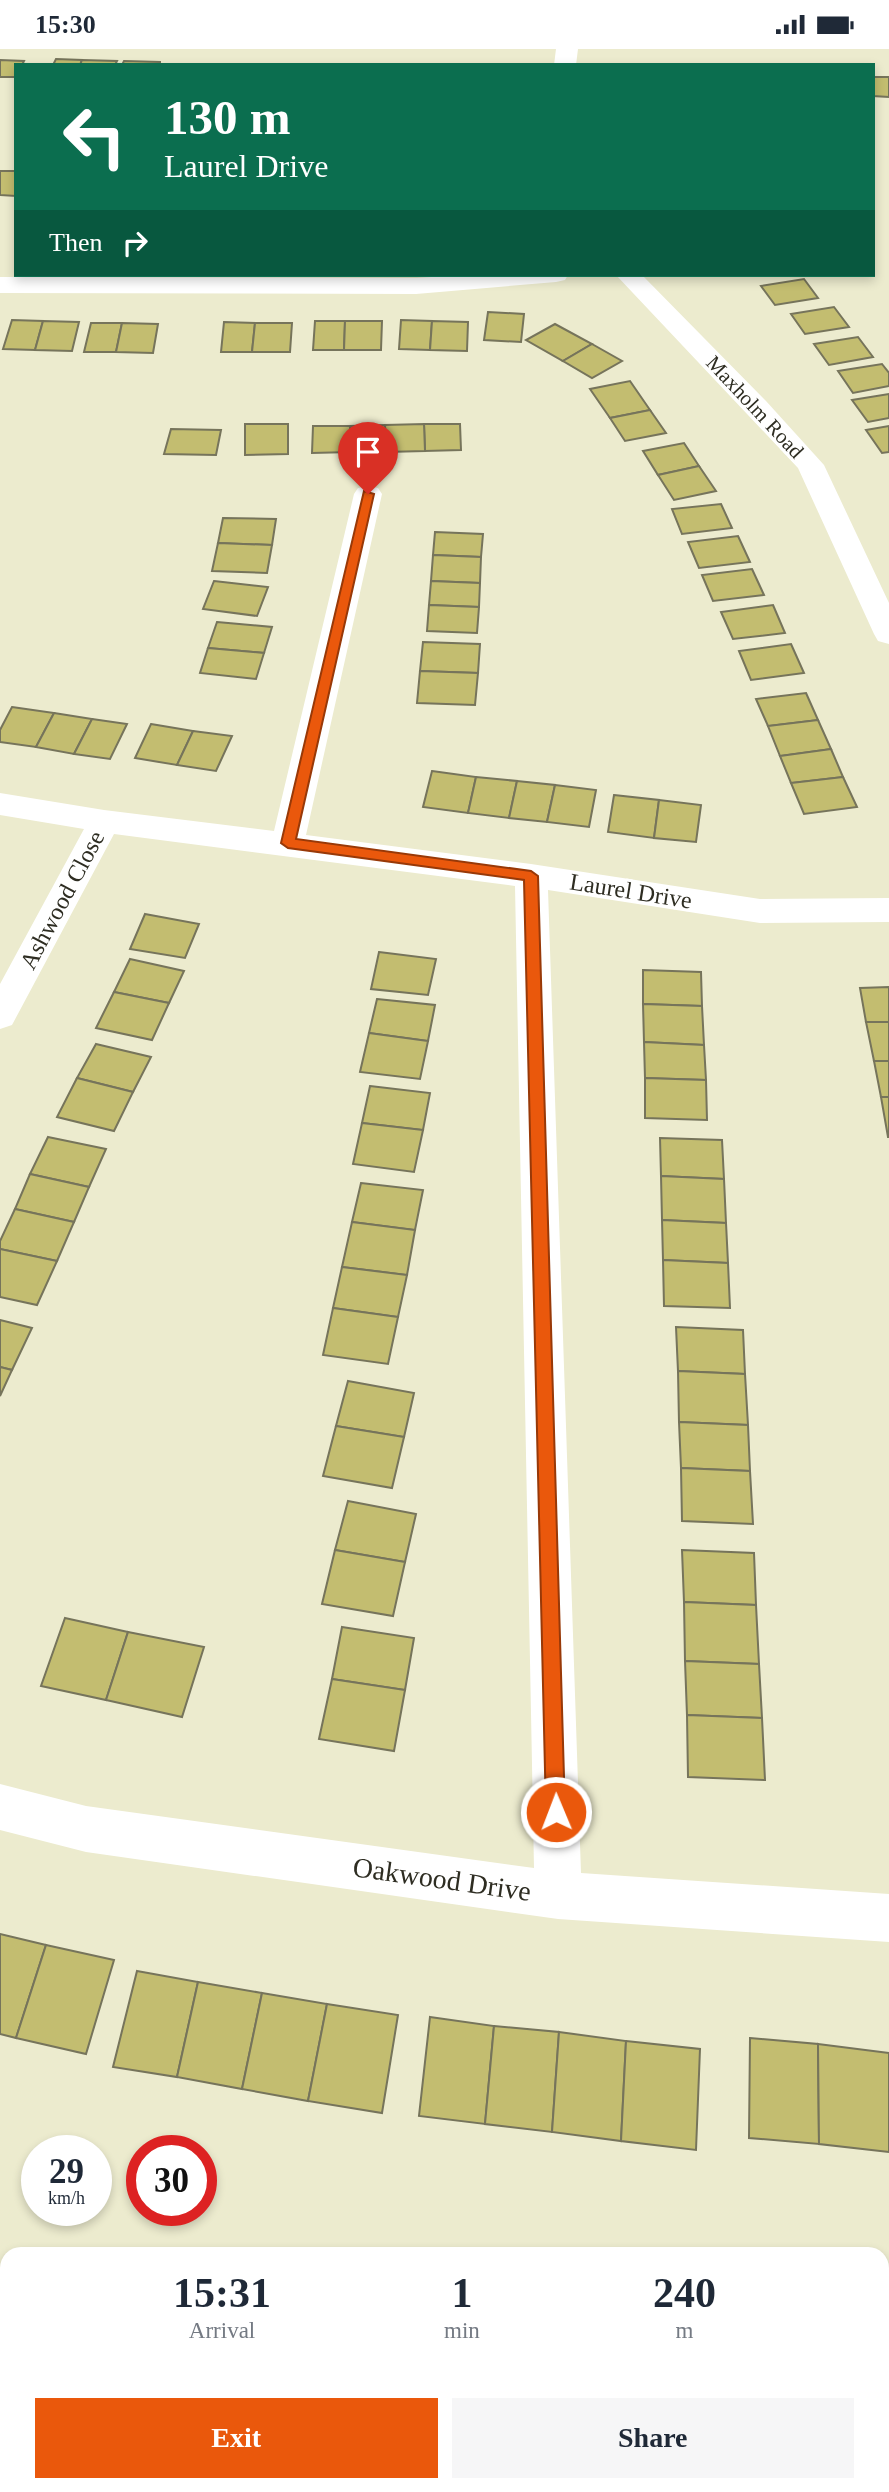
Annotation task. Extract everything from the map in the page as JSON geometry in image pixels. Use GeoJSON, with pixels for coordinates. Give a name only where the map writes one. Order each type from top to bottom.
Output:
{"type":"FeatureCollection","features":[{"type":"Feature","properties":{"kind":"street"},"geometry":{"type":"LineString","coordinates":[[0,285],[416,286],[531,277]]}},
{"type":"Feature","properties":{"kind":"street","name":"Maxholm Road"},"geometry":{"type":"LineString","coordinates":[[630,277],[810,465],[889,634]]}},
{"type":"Feature","properties":{"kind":"street"},"geometry":{"type":"LineString","coordinates":[[288,843],[368,494]]}},
{"type":"Feature","properties":{"kind":"street","name":"Laurel Drive"},"geometry":{"type":"LineString","coordinates":[[0,804],[104,821],[531,876],[760,911],[889,910]]}},
{"type":"Feature","properties":{"kind":"street","name":"Ashwood Close"},"geometry":{"type":"LineString","coordinates":[[0,1016],[104,821]]}},
{"type":"Feature","properties":{"kind":"street"},"geometry":{"type":"LineString","coordinates":[[531,876],[558,1895]]}},
{"type":"Feature","properties":{"kind":"street","name":"Oakwood Drive"},"geometry":{"type":"LineString","coordinates":[[0,1807],[86,1829],[558,1895],[889,1918]]}},
{"type":"Feature","properties":{"kind":"building"},"geometry":{"type":"Polygon","coordinates":[[[56,59],[82,60],[81,63],[54,63],[56,59]]]}},
{"type":"Feature","properties":{"kind":"building"},"geometry":{"type":"Polygon","coordinates":[[[0,60],[24,61],[14,63],[14,77],[0,77],[0,60]]]}},
{"type":"Feature","properties":{"kind":"building"},"geometry":{"type":"Polygon","coordinates":[[[82,60],[117,61],[116,63],[81,63],[82,60]]]}},
{"type":"Feature","properties":{"kind":"building"},"geometry":{"type":"Polygon","coordinates":[[[124,61],[160,62],[160,63],[123,63],[124,61]]]}},
{"type":"Feature","properties":{"kind":"building"},"geometry":{"type":"Polygon","coordinates":[[[875,77],[889,77],[889,97],[875,96],[875,77]]]}},
{"type":"Feature","properties":{"kind":"building"},"geometry":{"type":"Polygon","coordinates":[[[0,171],[14,171],[14,196],[0,195],[0,171]]]}},
{"type":"Feature","properties":{"kind":"building"},"geometry":{"type":"Polygon","coordinates":[[[804,279],[818,298],[775,305],[761,286],[804,279]]]}},
{"type":"Feature","properties":{"kind":"building"},"geometry":{"type":"Polygon","coordinates":[[[834,307],[849,327],[805,334],[791,314],[834,307]]]}},
{"type":"Feature","properties":{"kind":"building"},"geometry":{"type":"Polygon","coordinates":[[[488,312],[524,314],[521,342],[484,340],[488,312]]]}},
{"type":"Feature","properties":{"kind":"building"},"geometry":{"type":"Polygon","coordinates":[[[12,320],[43,321],[35,350],[3,349],[12,320]]]}},
{"type":"Feature","properties":{"kind":"building"},"geometry":{"type":"Polygon","coordinates":[[[401,320],[432,321],[430,350],[399,349],[401,320]]]}},
{"type":"Feature","properties":{"kind":"building"},"geometry":{"type":"Polygon","coordinates":[[[43,321],[79,322],[72,351],[35,350],[43,321]]]}},
{"type":"Feature","properties":{"kind":"building"},"geometry":{"type":"Polygon","coordinates":[[[315,321],[345,321],[344,350],[313,350],[315,321]]]}},
{"type":"Feature","properties":{"kind":"building"},"geometry":{"type":"Polygon","coordinates":[[[345,321],[382,321],[381,350],[344,350],[345,321]]]}},
{"type":"Feature","properties":{"kind":"building"},"geometry":{"type":"Polygon","coordinates":[[[432,321],[468,322],[467,351],[430,350],[432,321]]]}},
{"type":"Feature","properties":{"kind":"building"},"geometry":{"type":"Polygon","coordinates":[[[224,322],[255,323],[252,352],[221,352],[224,322]]]}},
{"type":"Feature","properties":{"kind":"building"},"geometry":{"type":"Polygon","coordinates":[[[91,323],[122,323],[116,352],[84,352],[91,323]]]}},
{"type":"Feature","properties":{"kind":"building"},"geometry":{"type":"Polygon","coordinates":[[[122,323],[158,324],[153,353],[116,352],[122,323]]]}},
{"type":"Feature","properties":{"kind":"building"},"geometry":{"type":"Polygon","coordinates":[[[255,323],[292,323],[290,352],[252,352],[255,323]]]}},
{"type":"Feature","properties":{"kind":"building"},"geometry":{"type":"Polygon","coordinates":[[[555,324],[592,344],[563,361],[526,340],[555,324]]]}},
{"type":"Feature","properties":{"kind":"building"},"geometry":{"type":"Polygon","coordinates":[[[858,337],[873,357],[829,365],[814,344],[858,337]]]}},
{"type":"Feature","properties":{"kind":"building"},"geometry":{"type":"Polygon","coordinates":[[[592,344],[622,361],[592,378],[563,361],[592,344]]]}},
{"type":"Feature","properties":{"kind":"building"},"geometry":{"type":"Polygon","coordinates":[[[882,364],[889,373],[889,386],[853,393],[838,371],[882,364]]]}},
{"type":"Feature","properties":{"kind":"building"},"geometry":{"type":"Polygon","coordinates":[[[630,381],[650,410],[610,418],[590,389],[630,381]]]}},
{"type":"Feature","properties":{"kind":"building"},"geometry":{"type":"Polygon","coordinates":[[[889,394],[889,418],[868,422],[852,400],[889,394]]]}},
{"type":"Feature","properties":{"kind":"building"},"geometry":{"type":"Polygon","coordinates":[[[650,410],[666,433],[625,441],[610,418],[650,410]]]}},
{"type":"Feature","properties":{"kind":"building"},"geometry":{"type":"Polygon","coordinates":[[[245,424],[288,424],[288,454],[245,455],[245,424]]]}},
{"type":"Feature","properties":{"kind":"building"},"geometry":{"type":"Polygon","coordinates":[[[424,424],[460,424],[461,450],[425,451],[424,424]]]}},
{"type":"Feature","properties":{"kind":"building"},"geometry":{"type":"Polygon","coordinates":[[[424,424],[425,451],[386,452],[385,425],[424,424]]]}},
{"type":"Feature","properties":{"kind":"building"},"geometry":{"type":"Polygon","coordinates":[[[385,425],[386,452],[351,452],[350,426],[385,425]]]}},
{"type":"Feature","properties":{"kind":"building"},"geometry":{"type":"Polygon","coordinates":[[[313,426],[350,426],[351,452],[312,453],[313,426]]]}},
{"type":"Feature","properties":{"kind":"building"},"geometry":{"type":"Polygon","coordinates":[[[889,426],[889,452],[882,453],[866,430],[889,426]]]}},
{"type":"Feature","properties":{"kind":"building"},"geometry":{"type":"Polygon","coordinates":[[[171,429],[221,430],[216,455],[164,454],[171,429]]]}},
{"type":"Feature","properties":{"kind":"building"},"geometry":{"type":"Polygon","coordinates":[[[684,443],[699,466],[658,475],[643,451],[684,443]]]}},
{"type":"Feature","properties":{"kind":"building"},"geometry":{"type":"Polygon","coordinates":[[[699,466],[716,491],[674,500],[658,475],[699,466]]]}},
{"type":"Feature","properties":{"kind":"building"},"geometry":{"type":"Polygon","coordinates":[[[721,504],[732,528],[682,534],[672,509],[721,504]]]}},
{"type":"Feature","properties":{"kind":"building"},"geometry":{"type":"Polygon","coordinates":[[[223,518],[276,519],[272,545],[218,543],[223,518]]]}},
{"type":"Feature","properties":{"kind":"building"},"geometry":{"type":"Polygon","coordinates":[[[435,532],[483,534],[481,557],[433,555],[435,532]]]}},
{"type":"Feature","properties":{"kind":"building"},"geometry":{"type":"Polygon","coordinates":[[[738,536],[750,562],[699,568],[688,542],[738,536]]]}},
{"type":"Feature","properties":{"kind":"building"},"geometry":{"type":"Polygon","coordinates":[[[218,543],[272,545],[267,573],[212,571],[218,543]]]}},
{"type":"Feature","properties":{"kind":"building"},"geometry":{"type":"Polygon","coordinates":[[[433,555],[481,557],[480,583],[431,581],[433,555]]]}},
{"type":"Feature","properties":{"kind":"building"},"geometry":{"type":"Polygon","coordinates":[[[752,569],[764,595],[713,601],[702,575],[752,569]]]}},
{"type":"Feature","properties":{"kind":"building"},"geometry":{"type":"Polygon","coordinates":[[[214,581],[268,587],[257,616],[203,609],[214,581]]]}},
{"type":"Feature","properties":{"kind":"building"},"geometry":{"type":"Polygon","coordinates":[[[431,581],[480,583],[479,607],[429,605],[431,581]]]}},
{"type":"Feature","properties":{"kind":"building"},"geometry":{"type":"Polygon","coordinates":[[[429,605],[479,607],[477,633],[427,631],[429,605]]]}},
{"type":"Feature","properties":{"kind":"building"},"geometry":{"type":"Polygon","coordinates":[[[773,605],[785,633],[733,639],[721,612],[773,605]]]}},
{"type":"Feature","properties":{"kind":"building"},"geometry":{"type":"Polygon","coordinates":[[[217,622],[272,627],[264,653],[208,648],[217,622]]]}},
{"type":"Feature","properties":{"kind":"building"},"geometry":{"type":"Polygon","coordinates":[[[423,642],[480,644],[478,673],[420,671],[423,642]]]}},
{"type":"Feature","properties":{"kind":"building"},"geometry":{"type":"Polygon","coordinates":[[[791,644],[804,673],[751,680],[739,651],[791,644]]]}},
{"type":"Feature","properties":{"kind":"building"},"geometry":{"type":"Polygon","coordinates":[[[208,648],[264,653],[256,679],[200,673],[208,648]]]}},
{"type":"Feature","properties":{"kind":"building"},"geometry":{"type":"Polygon","coordinates":[[[420,671],[478,673],[475,705],[417,703],[420,671]]]}},
{"type":"Feature","properties":{"kind":"building"},"geometry":{"type":"Polygon","coordinates":[[[806,693],[818,720],[768,726],[756,699],[806,693]]]}},
{"type":"Feature","properties":{"kind":"building"},"geometry":{"type":"Polygon","coordinates":[[[12,707],[54,713],[36,747],[0,742],[0,730],[12,707]]]}},
{"type":"Feature","properties":{"kind":"building"},"geometry":{"type":"Polygon","coordinates":[[[54,713],[92,719],[74,754],[36,747],[54,713]]]}},
{"type":"Feature","properties":{"kind":"building"},"geometry":{"type":"Polygon","coordinates":[[[92,719],[127,724],[110,759],[74,754],[92,719]]]}},
{"type":"Feature","properties":{"kind":"building"},"geometry":{"type":"Polygon","coordinates":[[[818,720],[831,749],[780,756],[768,726],[818,720]]]}},
{"type":"Feature","properties":{"kind":"building"},"geometry":{"type":"Polygon","coordinates":[[[151,724],[193,731],[177,765],[135,758],[151,724]]]}},
{"type":"Feature","properties":{"kind":"building"},"geometry":{"type":"Polygon","coordinates":[[[193,731],[232,736],[216,771],[177,765],[193,731]]]}},
{"type":"Feature","properties":{"kind":"building"},"geometry":{"type":"Polygon","coordinates":[[[831,749],[843,777],[791,783],[780,756],[831,749]]]}},
{"type":"Feature","properties":{"kind":"building"},"geometry":{"type":"Polygon","coordinates":[[[432,771],[476,777],[468,813],[423,807],[432,771]]]}},
{"type":"Feature","properties":{"kind":"building"},"geometry":{"type":"Polygon","coordinates":[[[476,777],[517,781],[509,818],[468,813],[476,777]]]}},
{"type":"Feature","properties":{"kind":"building"},"geometry":{"type":"Polygon","coordinates":[[[843,777],[857,807],[804,814],[791,783],[843,777]]]}},
{"type":"Feature","properties":{"kind":"building"},"geometry":{"type":"Polygon","coordinates":[[[517,781],[555,785],[547,822],[509,818],[517,781]]]}},
{"type":"Feature","properties":{"kind":"building"},"geometry":{"type":"Polygon","coordinates":[[[555,785],[596,790],[589,827],[547,822],[555,785]]]}},
{"type":"Feature","properties":{"kind":"building"},"geometry":{"type":"Polygon","coordinates":[[[614,795],[659,800],[654,838],[608,832],[614,795]]]}},
{"type":"Feature","properties":{"kind":"building"},"geometry":{"type":"Polygon","coordinates":[[[659,800],[701,805],[696,842],[654,838],[659,800]]]}},
{"type":"Feature","properties":{"kind":"building"},"geometry":{"type":"Polygon","coordinates":[[[145,914],[199,924],[185,958],[130,949],[145,914]]]}},
{"type":"Feature","properties":{"kind":"building"},"geometry":{"type":"Polygon","coordinates":[[[379,952],[436,959],[428,995],[371,989],[379,952]]]}},
{"type":"Feature","properties":{"kind":"building"},"geometry":{"type":"Polygon","coordinates":[[[130,959],[184,971],[169,1003],[114,992],[130,959]]]}},
{"type":"Feature","properties":{"kind":"building"},"geometry":{"type":"Polygon","coordinates":[[[643,970],[701,972],[702,1006],[643,1004],[643,970]]]}},
{"type":"Feature","properties":{"kind":"building"},"geometry":{"type":"Polygon","coordinates":[[[889,987],[889,1022],[866,1022],[860,988],[889,987]]]}},
{"type":"Feature","properties":{"kind":"building"},"geometry":{"type":"Polygon","coordinates":[[[114,992],[169,1003],[152,1040],[96,1028],[114,992]]]}},
{"type":"Feature","properties":{"kind":"building"},"geometry":{"type":"Polygon","coordinates":[[[377,999],[435,1005],[428,1041],[369,1033],[377,999]]]}},
{"type":"Feature","properties":{"kind":"building"},"geometry":{"type":"Polygon","coordinates":[[[643,1004],[702,1006],[704,1045],[644,1042],[643,1004]]]}},
{"type":"Feature","properties":{"kind":"building"},"geometry":{"type":"Polygon","coordinates":[[[866,1022],[889,1022],[889,1061],[874,1061],[866,1022]]]}},
{"type":"Feature","properties":{"kind":"building"},"geometry":{"type":"Polygon","coordinates":[[[369,1033],[428,1041],[420,1079],[360,1072],[369,1033]]]}},
{"type":"Feature","properties":{"kind":"building"},"geometry":{"type":"Polygon","coordinates":[[[644,1042],[704,1045],[706,1080],[645,1078],[644,1042]]]}},
{"type":"Feature","properties":{"kind":"building"},"geometry":{"type":"Polygon","coordinates":[[[96,1044],[151,1057],[133,1092],[77,1078],[96,1044]]]}},
{"type":"Feature","properties":{"kind":"building"},"geometry":{"type":"Polygon","coordinates":[[[874,1061],[889,1061],[889,1097],[881,1097],[874,1061]]]}},
{"type":"Feature","properties":{"kind":"building"},"geometry":{"type":"Polygon","coordinates":[[[77,1078],[133,1092],[114,1131],[57,1117],[77,1078]]]}},
{"type":"Feature","properties":{"kind":"building"},"geometry":{"type":"Polygon","coordinates":[[[645,1078],[706,1080],[707,1120],[645,1118],[645,1078]]]}},
{"type":"Feature","properties":{"kind":"building"},"geometry":{"type":"Polygon","coordinates":[[[370,1086],[430,1093],[423,1130],[362,1123],[370,1086]]]}},
{"type":"Feature","properties":{"kind":"building"},"geometry":{"type":"Polygon","coordinates":[[[881,1097],[889,1097],[889,1137],[888,1137],[881,1097]]]}},
{"type":"Feature","properties":{"kind":"building"},"geometry":{"type":"Polygon","coordinates":[[[362,1123],[423,1130],[414,1172],[353,1164],[362,1123]]]}},
{"type":"Feature","properties":{"kind":"building"},"geometry":{"type":"Polygon","coordinates":[[[48,1137],[106,1149],[89,1187],[30,1174],[48,1137]]]}},
{"type":"Feature","properties":{"kind":"building"},"geometry":{"type":"Polygon","coordinates":[[[660,1138],[722,1140],[724,1179],[661,1176],[660,1138]]]}},
{"type":"Feature","properties":{"kind":"building"},"geometry":{"type":"Polygon","coordinates":[[[30,1174],[89,1187],[74,1222],[15,1209],[30,1174]]]}},
{"type":"Feature","properties":{"kind":"building"},"geometry":{"type":"Polygon","coordinates":[[[661,1176],[724,1179],[726,1223],[662,1220],[661,1176]]]}},
{"type":"Feature","properties":{"kind":"building"},"geometry":{"type":"Polygon","coordinates":[[[361,1183],[423,1190],[415,1230],[352,1222],[361,1183]]]}},
{"type":"Feature","properties":{"kind":"building"},"geometry":{"type":"Polygon","coordinates":[[[15,1209],[74,1222],[57,1261],[0,1249],[0,1241],[15,1209]]]}},
{"type":"Feature","properties":{"kind":"building"},"geometry":{"type":"Polygon","coordinates":[[[662,1220],[726,1223],[728,1263],[663,1260],[662,1220]]]}},
{"type":"Feature","properties":{"kind":"building"},"geometry":{"type":"Polygon","coordinates":[[[352,1222],[415,1230],[407,1275],[342,1267],[352,1222]]]}},
{"type":"Feature","properties":{"kind":"building"},"geometry":{"type":"Polygon","coordinates":[[[0,1249],[57,1261],[37,1305],[0,1297],[0,1249]]]}},
{"type":"Feature","properties":{"kind":"building"},"geometry":{"type":"Polygon","coordinates":[[[663,1260],[728,1263],[730,1308],[664,1306],[663,1260]]]}},
{"type":"Feature","properties":{"kind":"building"},"geometry":{"type":"Polygon","coordinates":[[[342,1267],[407,1275],[398,1317],[333,1308],[342,1267]]]}},
{"type":"Feature","properties":{"kind":"building"},"geometry":{"type":"Polygon","coordinates":[[[333,1308],[398,1317],[388,1364],[323,1355],[333,1308]]]}},
{"type":"Feature","properties":{"kind":"building"},"geometry":{"type":"Polygon","coordinates":[[[0,1320],[32,1328],[12,1370],[0,1367],[0,1320]]]}},
{"type":"Feature","properties":{"kind":"building"},"geometry":{"type":"Polygon","coordinates":[[[676,1327],[743,1330],[745,1374],[678,1371],[676,1327]]]}},
{"type":"Feature","properties":{"kind":"building"},"geometry":{"type":"Polygon","coordinates":[[[0,1367],[12,1370],[0,1396],[0,1367]]]}},
{"type":"Feature","properties":{"kind":"building"},"geometry":{"type":"Polygon","coordinates":[[[678,1371],[745,1374],[748,1425],[679,1422],[678,1371]]]}},
{"type":"Feature","properties":{"kind":"building"},"geometry":{"type":"Polygon","coordinates":[[[348,1381],[414,1393],[404,1437],[336,1426],[348,1381]]]}},
{"type":"Feature","properties":{"kind":"building"},"geometry":{"type":"Polygon","coordinates":[[[679,1422],[748,1425],[750,1471],[681,1468],[679,1422]]]}},
{"type":"Feature","properties":{"kind":"building"},"geometry":{"type":"Polygon","coordinates":[[[336,1426],[404,1437],[392,1488],[323,1476],[336,1426]]]}},
{"type":"Feature","properties":{"kind":"building"},"geometry":{"type":"Polygon","coordinates":[[[681,1468],[750,1471],[753,1524],[682,1521],[681,1468]]]}},
{"type":"Feature","properties":{"kind":"building"},"geometry":{"type":"Polygon","coordinates":[[[348,1501],[416,1514],[405,1562],[335,1550],[348,1501]]]}},
{"type":"Feature","properties":{"kind":"building"},"geometry":{"type":"Polygon","coordinates":[[[335,1550],[405,1562],[393,1616],[322,1604],[335,1550]]]}},
{"type":"Feature","properties":{"kind":"building"},"geometry":{"type":"Polygon","coordinates":[[[682,1550],[754,1553],[756,1605],[684,1602],[682,1550]]]}},
{"type":"Feature","properties":{"kind":"building"},"geometry":{"type":"Polygon","coordinates":[[[684,1602],[756,1605],[759,1664],[685,1661],[684,1602]]]}},
{"type":"Feature","properties":{"kind":"building"},"geometry":{"type":"Polygon","coordinates":[[[65,1618],[128,1632],[106,1700],[41,1686],[65,1618]]]}},
{"type":"Feature","properties":{"kind":"building"},"geometry":{"type":"Polygon","coordinates":[[[342,1627],[414,1638],[405,1690],[332,1679],[342,1627]]]}},
{"type":"Feature","properties":{"kind":"building"},"geometry":{"type":"Polygon","coordinates":[[[128,1632],[204,1647],[182,1717],[106,1700],[128,1632]]]}},
{"type":"Feature","properties":{"kind":"building"},"geometry":{"type":"Polygon","coordinates":[[[685,1661],[759,1664],[762,1718],[687,1715],[685,1661]]]}},
{"type":"Feature","properties":{"kind":"building"},"geometry":{"type":"Polygon","coordinates":[[[332,1679],[405,1690],[394,1751],[319,1739],[332,1679]]]}},
{"type":"Feature","properties":{"kind":"building"},"geometry":{"type":"Polygon","coordinates":[[[687,1715],[762,1718],[765,1780],[688,1777],[687,1715]]]}},
{"type":"Feature","properties":{"kind":"building"},"geometry":{"type":"Polygon","coordinates":[[[0,1934],[46,1945],[16,2038],[0,2034],[0,1934]]]}},
{"type":"Feature","properties":{"kind":"building"},"geometry":{"type":"Polygon","coordinates":[[[46,1945],[114,1960],[86,2054],[16,2038],[46,1945]]]}},
{"type":"Feature","properties":{"kind":"building"},"geometry":{"type":"Polygon","coordinates":[[[137,1971],[198,1982],[177,2077],[113,2067],[137,1971]]]}},
{"type":"Feature","properties":{"kind":"building"},"geometry":{"type":"Polygon","coordinates":[[[198,1982],[262,1993],[242,2089],[177,2077],[198,1982]]]}},
{"type":"Feature","properties":{"kind":"building"},"geometry":{"type":"Polygon","coordinates":[[[262,1993],[327,2004],[308,2101],[242,2089],[262,1993]]]}},
{"type":"Feature","properties":{"kind":"building"},"geometry":{"type":"Polygon","coordinates":[[[327,2004],[398,2015],[382,2113],[308,2101],[327,2004]]]}},
{"type":"Feature","properties":{"kind":"building"},"geometry":{"type":"Polygon","coordinates":[[[430,2017],[494,2026],[485,2124],[419,2116],[430,2017]]]}},
{"type":"Feature","properties":{"kind":"building"},"geometry":{"type":"Polygon","coordinates":[[[494,2026],[559,2032],[552,2132],[485,2124],[494,2026]]]}},
{"type":"Feature","properties":{"kind":"building"},"geometry":{"type":"Polygon","coordinates":[[[559,2032],[626,2041],[621,2141],[552,2132],[559,2032]]]}},
{"type":"Feature","properties":{"kind":"building"},"geometry":{"type":"Polygon","coordinates":[[[750,2038],[818,2044],[819,2144],[749,2138],[750,2038]]]}},
{"type":"Feature","properties":{"kind":"building"},"geometry":{"type":"Polygon","coordinates":[[[626,2041],[700,2049],[696,2150],[621,2141],[626,2041]]]}},
{"type":"Feature","properties":{"kind":"building"},"geometry":{"type":"Polygon","coordinates":[[[818,2044],[889,2053],[889,2152],[819,2144],[818,2044]]]}},
{"type":"Feature","properties":{"kind":"route"},"geometry":{"type":"LineString","coordinates":[[368,494],[288,843],[531,876],[556,1812]]}}]}
